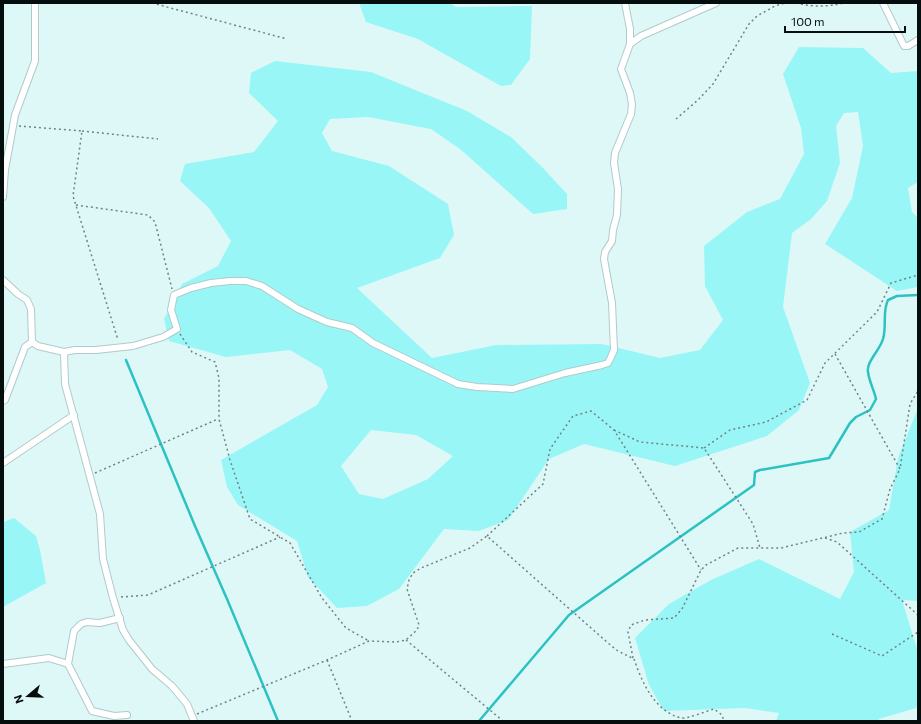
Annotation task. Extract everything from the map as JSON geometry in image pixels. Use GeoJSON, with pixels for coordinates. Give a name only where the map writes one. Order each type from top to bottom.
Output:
{"type":"FeatureCollection","features":[{"type":"Feature","properties":{"kind":"street"},"geometry":{"type":"LineString","coordinates":[[3,197],[5,170],[15,115],[35,61],[35,3]]}},
{"type":"Feature","properties":{"kind":"street"},"geometry":{"type":"LineString","coordinates":[[32,342],[38,346],[64,352],[133,346],[163,337],[177,329],[171,310],[174,295],[191,288],[211,283],[246,281],[262,286],[298,309],[328,322],[352,328],[373,343],[403,356],[458,384],[477,387],[513,388],[565,373],[608,363],[614,350],[614,336],[612,303],[604,259],[605,252],[612,241],[617,215],[618,189],[614,163],[615,154],[631,114],[632,104],[630,93],[621,69],[630,44],[630,29],[625,3]]}},
{"type":"Feature","properties":{"kind":"street"},"geometry":{"type":"LineString","coordinates":[[630,44],[641,36],[716,3]]}},
{"type":"Feature","properties":{"kind":"street"},"geometry":{"type":"LineString","coordinates":[[883,3],[904,46],[908,46],[918,40]]}},
{"type":"Feature","properties":{"kind":"street"},"geometry":{"type":"LineString","coordinates":[[3,280],[27,300],[31,309],[32,342]]}},
{"type":"Feature","properties":{"kind":"street"},"geometry":{"type":"LineString","coordinates":[[3,401],[6,400],[25,347],[32,342]]}},
{"type":"Feature","properties":{"kind":"street"},"geometry":{"type":"LineString","coordinates":[[64,352],[65,384],[100,514],[103,558],[123,630],[128,640],[152,669],[172,686],[187,704],[193,718]]}},
{"type":"Feature","properties":{"kind":"street"},"geometry":{"type":"LineString","coordinates":[[3,463],[74,415]]}},
{"type":"Feature","properties":{"kind":"street"},"geometry":{"type":"LineString","coordinates":[[120,618],[100,623],[87,622],[81,624],[74,630],[68,664],[92,711],[114,716],[127,715]]}},
{"type":"Feature","properties":{"kind":"street"},"geometry":{"type":"LineString","coordinates":[[3,664],[50,658],[68,664]]}},
{"type":"Feature","properties":{"kind":"path"},"geometry":{"type":"LineString","coordinates":[[152,3],[287,39]]}},
{"type":"Feature","properties":{"kind":"path"},"geometry":{"type":"LineString","coordinates":[[676,119],[698,100],[712,84],[749,24],[757,16],[775,6],[785,3]]}},
{"type":"Feature","properties":{"kind":"path"},"geometry":{"type":"LineString","coordinates":[[796,3],[808,6],[828,6],[844,3]]}},
{"type":"Feature","properties":{"kind":"path"},"geometry":{"type":"LineString","coordinates":[[13,126],[158,140]]}},
{"type":"Feature","properties":{"kind":"path"},"geometry":{"type":"LineString","coordinates":[[82,132],[73,196],[120,347]]}},
{"type":"Feature","properties":{"kind":"path"},"geometry":{"type":"LineString","coordinates":[[76,205],[148,214],[155,222],[174,295]]}},
{"type":"Feature","properties":{"kind":"path"},"geometry":{"type":"LineString","coordinates":[[193,718],[369,641],[396,642],[406,640],[417,630],[419,625],[407,589],[413,572],[470,548],[487,536],[543,484],[550,449],[573,416],[591,410],[614,430],[640,442],[704,448],[730,430],[766,422],[807,400],[824,363],[877,312],[891,283],[918,275]]}},
{"type":"Feature","properties":{"kind":"path"},"geometry":{"type":"LineString","coordinates":[[177,329],[192,352],[215,362],[219,378],[219,419],[230,460],[250,519],[290,543],[322,598],[346,628],[369,641]]}},
{"type":"Feature","properties":{"kind":"path"},"geometry":{"type":"LineString","coordinates":[[834,354],[900,469]]}},
{"type":"Feature","properties":{"kind":"path"},"geometry":{"type":"LineString","coordinates":[[724,721],[722,715],[714,709],[686,718],[681,718],[668,711],[654,700],[647,691],[634,659],[628,632],[631,625],[645,620],[674,618],[682,609],[701,570],[706,565],[738,548],[782,548],[843,533],[859,532],[882,519],[890,489],[900,469],[910,404],[918,391]]}},
{"type":"Feature","properties":{"kind":"path"},"geometry":{"type":"LineString","coordinates":[[90,475],[219,419]]}},
{"type":"Feature","properties":{"kind":"path"},"geometry":{"type":"LineString","coordinates":[[614,430],[701,570]]}},
{"type":"Feature","properties":{"kind":"path"},"geometry":{"type":"LineString","coordinates":[[704,448],[753,524],[760,548]]}},
{"type":"Feature","properties":{"kind":"path"},"geometry":{"type":"LineString","coordinates":[[487,536],[608,643],[618,651],[634,659]]}},
{"type":"Feature","properties":{"kind":"path"},"geometry":{"type":"LineString","coordinates":[[113,598],[148,595],[280,537]]}},
{"type":"Feature","properties":{"kind":"path"},"geometry":{"type":"LineString","coordinates":[[824,537],[837,542],[918,616]]}},
{"type":"Feature","properties":{"kind":"path"},"geometry":{"type":"LineString","coordinates":[[832,634],[882,656],[918,632]]}},
{"type":"Feature","properties":{"kind":"path"},"geometry":{"type":"LineString","coordinates":[[406,640],[503,721]]}},
{"type":"Feature","properties":{"kind":"path"},"geometry":{"type":"LineString","coordinates":[[327,660],[352,721]]}},
{"type":"Feature","properties":{"kind":"shaded area"},"geometry":{"type":"Polygon","coordinates":[[[359,3],[450,3],[456,7],[532,6],[530,59],[511,85],[501,86],[418,39],[366,22],[359,3]]]}},
{"type":"Feature","properties":{"kind":"shaded area"},"geometry":{"type":"Polygon","coordinates":[[[799,47],[863,48],[891,73],[918,71],[918,182],[908,188],[912,212],[918,218],[918,287],[897,291],[825,244],[852,198],[863,146],[858,112],[844,113],[836,126],[840,163],[827,201],[811,219],[792,233],[783,307],[810,383],[799,410],[767,436],[675,466],[584,444],[549,459],[508,520],[479,531],[444,529],[399,589],[367,606],[337,608],[308,577],[297,541],[238,505],[227,487],[221,460],[317,405],[328,387],[322,369],[290,350],[226,357],[169,341],[164,319],[182,284],[218,266],[231,241],[209,208],[180,181],[185,164],[254,152],[278,121],[249,93],[251,73],[275,61],[371,72],[467,111],[511,137],[567,194],[567,209],[533,214],[460,149],[431,129],[368,117],[330,119],[322,133],[332,151],[389,166],[448,204],[454,235],[440,258],[357,288],[432,358],[496,345],[602,344],[660,358],[700,350],[723,320],[705,286],[704,246],[747,212],[780,199],[804,154],[801,128],[783,74],[799,47]],[[371,430],[341,466],[359,494],[383,499],[428,479],[453,456],[416,435],[371,430]]]}},
{"type":"Feature","properties":{"kind":"shaded area"},"geometry":{"type":"Polygon","coordinates":[[[918,408],[918,601],[902,600],[918,652],[918,704],[916,708],[879,719],[879,721],[776,721],[779,713],[744,708],[664,711],[649,685],[635,638],[669,604],[711,580],[759,559],[840,599],[854,572],[850,532],[889,510],[898,458],[918,408]]]}},
{"type":"Feature","properties":{"kind":"shaded area"},"geometry":{"type":"Polygon","coordinates":[[[14,518],[36,536],[46,583],[3,607],[3,522],[14,518]]]}},
{"type":"Feature","properties":{"kind":"waterway"},"geometry":{"type":"LineString","coordinates":[[479,721],[569,615],[754,485],[755,472],[829,458],[850,423],[856,417],[870,410],[876,399],[869,379],[868,368],[883,339],[885,329],[885,309],[888,300],[897,296],[918,295]]}},
{"type":"Feature","properties":{"kind":"waterway"},"geometry":{"type":"LineString","coordinates":[[126,360],[278,721]]}}]}
